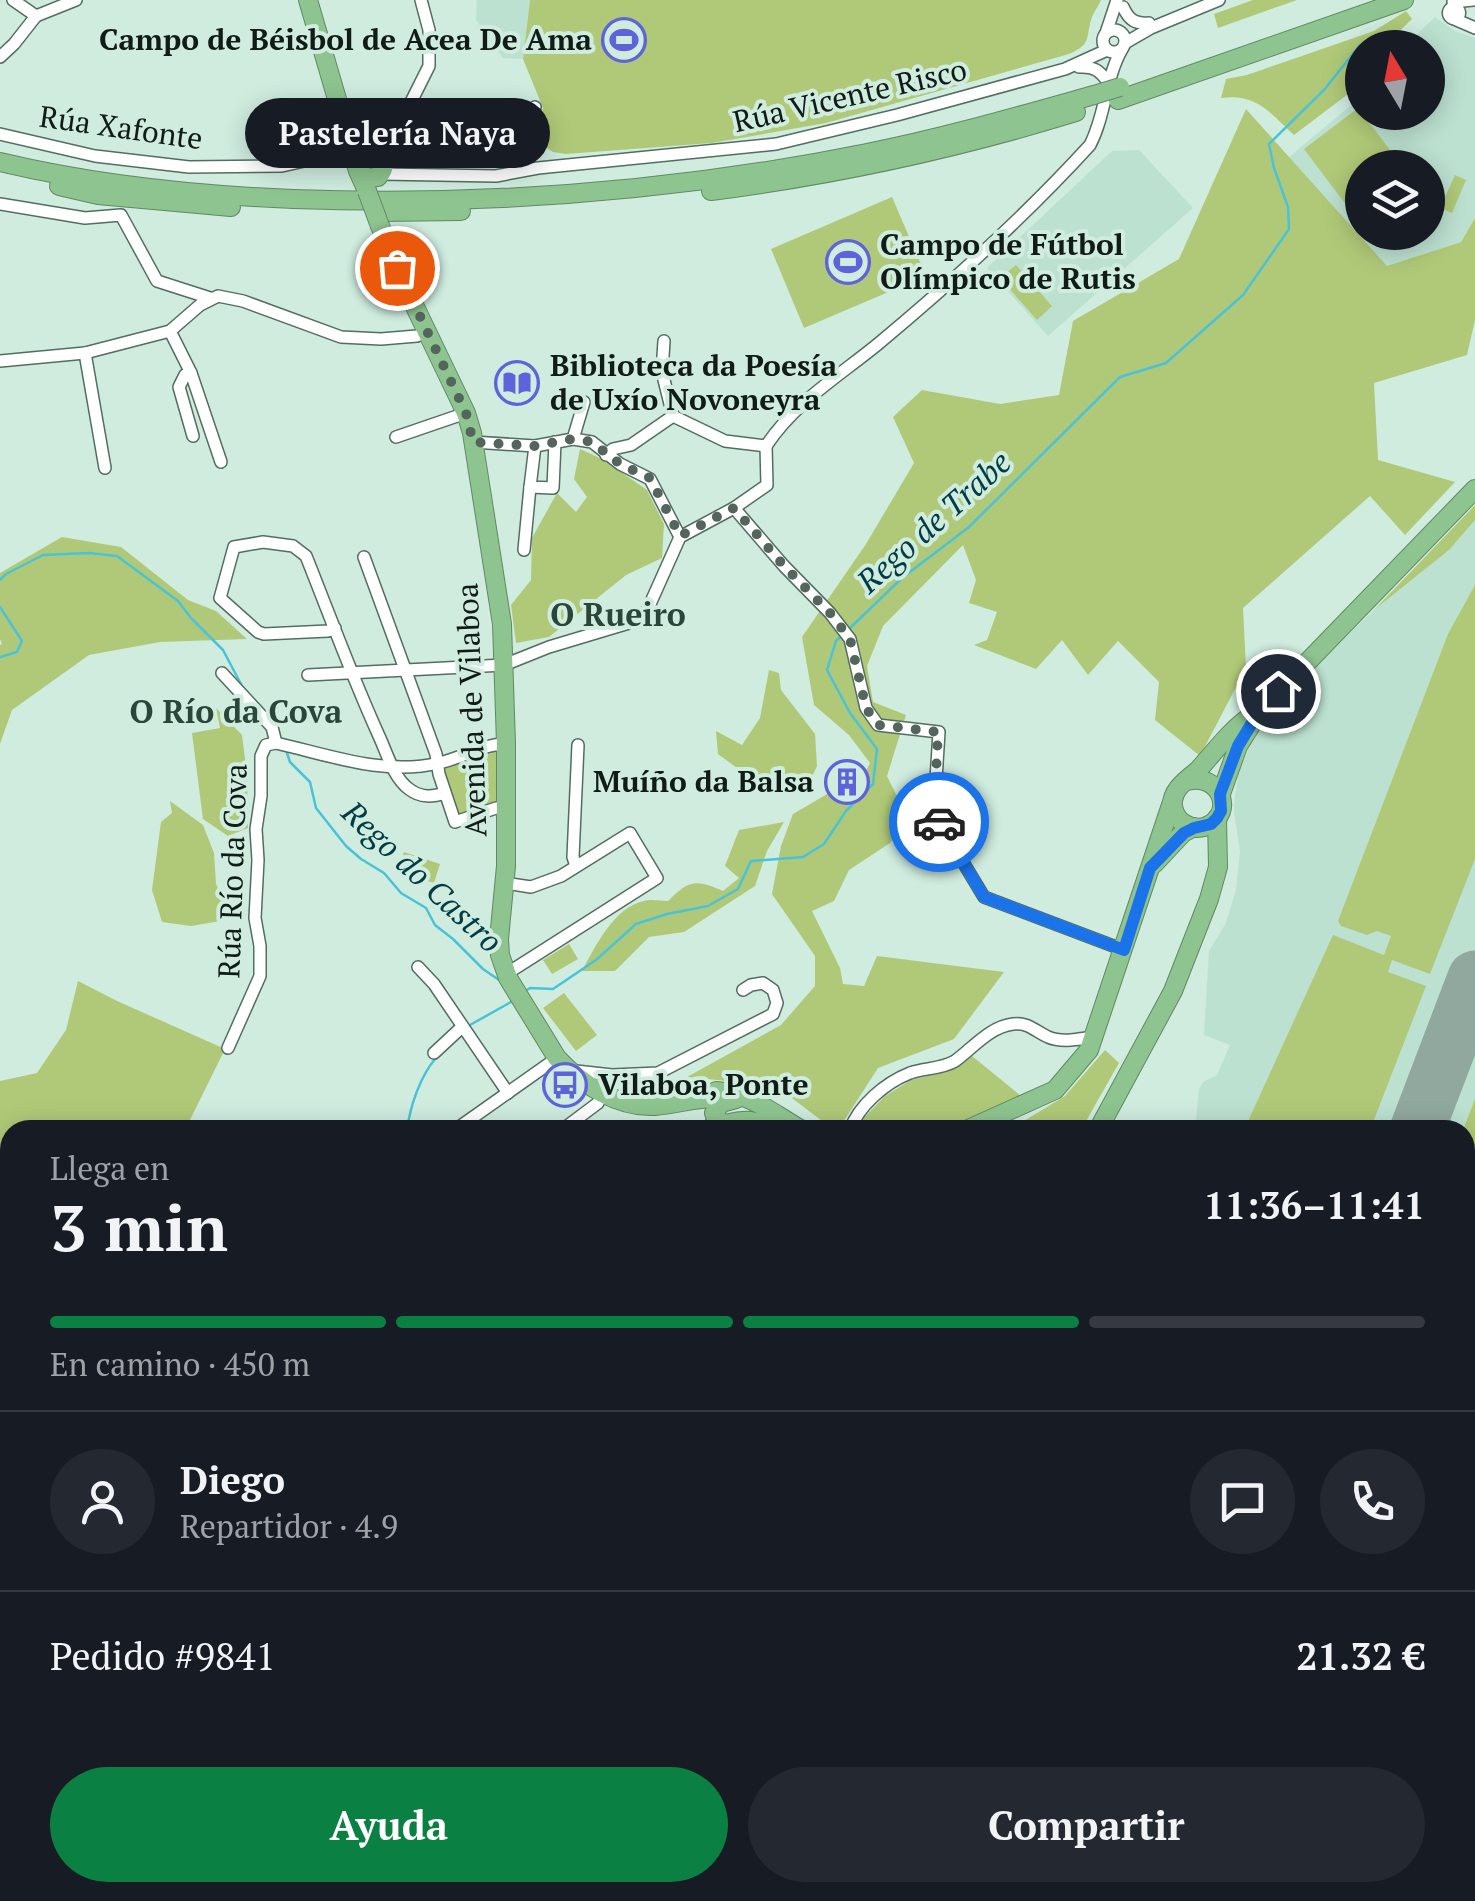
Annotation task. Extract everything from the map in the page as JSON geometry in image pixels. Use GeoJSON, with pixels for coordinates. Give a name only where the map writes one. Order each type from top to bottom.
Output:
{"type":"FeatureCollection","features":[{"type":"Feature","properties":{"kind":"highway","name":"Avenida de Vilaboa"},"geometry":{"type":"LineString","coordinates":[[308,0],[370,163],[380,226],[466,413],[473,442],[499,597],[504,665],[505,883],[498,939],[500,955],[507,976],[562,1063],[582,1081],[607,1095]]}},
{"type":"Feature","properties":{"kind":"highway"},"geometry":{"type":"LineString","coordinates":[[0,173],[98,195],[173,203],[290,211],[420,213],[565,206],[762,184],[878,165],[994,138],[1373,0]]}},
{"type":"Feature","properties":{"kind":"highway"},"geometry":{"type":"LineString","coordinates":[[0,162],[113,184],[243,196],[363,202],[594,192],[789,168],[944,136],[1246,57],[1404,0]]}},
{"type":"Feature","properties":{"kind":"highway"},"geometry":{"type":"LineString","coordinates":[[988,1120],[1055,1090],[1089,1050],[1176,790],[1236,726],[1260,710],[1475,490]]}},
{"type":"Feature","properties":{"kind":"highway"},"geometry":{"type":"LineString","coordinates":[[1150,868],[1184,833],[1221,811],[1220,794],[1238,746],[1260,710]]}},
{"type":"Feature","properties":{"kind":"highway"},"geometry":{"type":"LineString","coordinates":[[1187,780],[1203,779],[1220,794]]}},
{"type":"Feature","properties":{"kind":"highway"},"geometry":{"type":"LineString","coordinates":[[1174,796],[1179,820],[1205,824]]}},
{"type":"Feature","properties":{"kind":"highway"},"geometry":{"type":"LineString","coordinates":[[1103,1120],[1173,991],[1209,899],[1212,852],[1205,824]]}},
{"type":"Feature","properties":{"kind":"highway"},"geometry":{"type":"LineString","coordinates":[[653,1106],[683,1096],[728,1092],[750,1099],[774,1120]]}},
{"type":"Feature","properties":{"kind":"highway"},"geometry":{"type":"LineString","coordinates":[[607,1095],[653,1106],[708,1108],[747,1120]]}},
{"type":"Feature","properties":{"kind":"highway"},"geometry":{"type":"LineString","coordinates":[[683,1096],[722,1095],[721,1115]]}},
{"type":"Feature","properties":{"kind":"street"},"geometry":{"type":"LineString","coordinates":[[13,0],[36,16]]}},
{"type":"Feature","properties":{"kind":"street"},"geometry":{"type":"LineString","coordinates":[[0,57],[36,16],[76,0]]}},
{"type":"Feature","properties":{"kind":"street"},"geometry":{"type":"LineString","coordinates":[[370,163],[395,137],[429,66],[430,30],[421,0]]}},
{"type":"Feature","properties":{"kind":"street"},"geometry":{"type":"LineString","coordinates":[[1114,41],[1219,0]]}},
{"type":"Feature","properties":{"kind":"street"},"geometry":{"type":"LineString","coordinates":[[1472,27],[1454,8],[1474,0]]}},
{"type":"Feature","properties":{"kind":"street"},"geometry":{"type":"LineString","coordinates":[[1121,2],[1133,21],[1150,23]]}},
{"type":"Feature","properties":{"kind":"street"},"geometry":{"type":"LineString","coordinates":[[308,675],[504,665],[628,623],[646,613],[680,536],[734,508],[767,485],[766,446],[778,427],[968,265],[1090,144],[1107,94],[1121,2]]}},
{"type":"Feature","properties":{"kind":"street"},"geometry":{"type":"LineString","coordinates":[[1114,41],[1150,23],[1185,13]]}},
{"type":"Feature","properties":{"kind":"street","name":"Rúa Vicente Risco"},"geometry":{"type":"LineString","coordinates":[[370,163],[405,175],[496,176],[538,168],[776,144],[1065,70],[1114,41]]}},
{"type":"Feature","properties":{"kind":"street"},"geometry":{"type":"LineString","coordinates":[[1065,70],[1100,71],[1107,94]]}},
{"type":"Feature","properties":{"kind":"street"},"geometry":{"type":"LineString","coordinates":[[520,171],[535,107]]}},
{"type":"Feature","properties":{"kind":"street","name":"Rúa Xafonte"},"geometry":{"type":"LineString","coordinates":[[0,134],[95,156],[190,167],[370,163]]}},
{"type":"Feature","properties":{"kind":"street"},"geometry":{"type":"LineString","coordinates":[[370,163],[412,153],[426,134],[524,154],[535,160],[538,168]]}},
{"type":"Feature","properties":{"kind":"street"},"geometry":{"type":"LineString","coordinates":[[0,204],[85,218],[121,215],[158,281],[210,298]]}},
{"type":"Feature","properties":{"kind":"street"},"geometry":{"type":"LineString","coordinates":[[0,362],[85,353],[170,331],[210,298],[218,296],[243,301],[341,338],[381,339],[426,332]]}},
{"type":"Feature","properties":{"kind":"street"},"geometry":{"type":"LineString","coordinates":[[170,331],[191,374],[221,462]]}},
{"type":"Feature","properties":{"kind":"street"},"geometry":{"type":"LineString","coordinates":[[664,341],[662,372],[673,416]]}},
{"type":"Feature","properties":{"kind":"street"},"geometry":{"type":"LineString","coordinates":[[85,353],[105,468]]}},
{"type":"Feature","properties":{"kind":"street"},"geometry":{"type":"LineString","coordinates":[[191,374],[185,375],[178,387],[192,436]]}},
{"type":"Feature","properties":{"kind":"street"},"geometry":{"type":"LineString","coordinates":[[573,439],[584,402]]}},
{"type":"Feature","properties":{"kind":"street"},"geometry":{"type":"LineString","coordinates":[[396,438],[466,413]]}},
{"type":"Feature","properties":{"kind":"street"},"geometry":{"type":"LineString","coordinates":[[673,416],[725,441],[766,446]]}},
{"type":"Feature","properties":{"kind":"street"},"geometry":{"type":"LineString","coordinates":[[606,454],[613,448],[631,445],[673,416]]}},
{"type":"Feature","properties":{"kind":"street"},"geometry":{"type":"LineString","coordinates":[[473,442],[534,446],[573,439],[592,442],[650,478],[680,536]]}},
{"type":"Feature","properties":{"kind":"street"},"geometry":{"type":"LineString","coordinates":[[530,486],[553,488],[555,442]]}},
{"type":"Feature","properties":{"kind":"street"},"geometry":{"type":"LineString","coordinates":[[524,550],[534,446]]}},
{"type":"Feature","properties":{"kind":"street"},"geometry":{"type":"LineString","coordinates":[[734,508],[850,639],[866,708],[878,725],[938,732],[937,819],[984,897],[1124,950]]}},
{"type":"Feature","properties":{"kind":"street"},"geometry":{"type":"LineString","coordinates":[[335,628],[258,632],[220,598],[234,547],[262,542],[294,546],[306,556],[394,768],[405,786],[415,793],[429,797],[445,793]]}},
{"type":"Feature","properties":{"kind":"street"},"geometry":{"type":"LineString","coordinates":[[364,557],[406,669],[455,822],[505,808]]}},
{"type":"Feature","properties":{"kind":"street"},"geometry":{"type":"LineString","coordinates":[[222,672],[272,727],[276,742]]}},
{"type":"Feature","properties":{"kind":"street","name":"Rúa Río da Cova"},"geometry":{"type":"LineString","coordinates":[[228,1048],[260,976],[255,918],[256,829],[261,796],[260,756],[266,744],[276,742],[394,768],[438,764],[494,744],[506,744]]}},
{"type":"Feature","properties":{"kind":"street"},"geometry":{"type":"LineString","coordinates":[[576,866],[573,857],[578,744]]}},
{"type":"Feature","properties":{"kind":"street"},"geometry":{"type":"LineString","coordinates":[[505,883],[531,887],[561,876],[630,833],[657,878],[507,976]]}},
{"type":"Feature","properties":{"kind":"street"},"geometry":{"type":"LineString","coordinates":[[418,967],[434,984],[508,1092]]}},
{"type":"Feature","properties":{"kind":"street"},"geometry":{"type":"LineString","coordinates":[[469,1120],[508,1092],[562,1063],[580,1073],[658,1072],[773,1014],[777,1002],[772,990],[763,983],[744,990]]}},
{"type":"Feature","properties":{"kind":"street"},"geometry":{"type":"LineString","coordinates":[[854,1120],[880,1089],[911,1073],[951,1064],[1002,1026],[1019,1023],[1064,1041],[1094,1037]]}},
{"type":"Feature","properties":{"kind":"street"},"geometry":{"type":"LineString","coordinates":[[434,1053],[462,1027]]}},
{"type":"Feature","properties":{"kind":"street"},"geometry":{"type":"LineString","coordinates":[[575,1120],[607,1095],[606,1083],[631,1074]]}},
{"type":"Feature","properties":{"kind":"shaded area"},"geometry":{"type":"Polygon","coordinates":[[[477,0],[530,0],[523,59],[503,58],[476,20],[477,0]]]}},
{"type":"Feature","properties":{"kind":"shaded area"},"geometry":{"type":"Polygon","coordinates":[[[1435,17],[1455,31],[1475,38],[1475,218],[1461,242],[1445,247],[1445,150],[1345,150],[1345,219],[1289,157],[1345,110],[1345,130],[1445,130],[1445,30],[1422,30],[1435,17]]]}},
{"type":"Feature","properties":{"kind":"shaded area"},"geometry":{"type":"Polygon","coordinates":[[[1139,150],[1193,208],[1048,336],[987,268],[1112,151],[1139,150]]]}},
{"type":"Feature","properties":{"kind":"shaded area"},"geometry":{"type":"Polygon","coordinates":[[[1373,250],[1436,250],[1387,266],[1373,250]]]}},
{"type":"Feature","properties":{"kind":"shaded area"},"geometry":{"type":"Polygon","coordinates":[[[1475,520],[1475,1120],[1196,1120],[1199,1089],[1203,1082],[1217,1075],[1230,1045],[1204,1035],[1209,951],[1226,923],[1236,890],[1240,851],[1235,794],[1255,732],[1272,708],[1374,610],[1449,550],[1475,520]]]}},
{"type":"Feature","properties":{"kind":"green space"},"geometry":{"type":"Polygon","coordinates":[[[530,0],[1101,0],[1085,43],[1069,54],[826,123],[712,143],[566,154],[553,152],[537,136],[543,108],[523,59],[530,0]]]}},
{"type":"Feature","properties":{"kind":"green space"},"geometry":{"type":"Polygon","coordinates":[[[1253,0],[1297,0],[1218,28],[1214,14],[1253,0]]]}},
{"type":"Feature","properties":{"kind":"green space"},"geometry":{"type":"Polygon","coordinates":[[[1406,11],[1412,19],[1401,30],[1376,30],[1406,11]]]}},
{"type":"Feature","properties":{"kind":"green space"},"geometry":{"type":"Polygon","coordinates":[[[1345,41],[1345,96],[1294,135],[1254,102],[1221,98],[1226,79],[1345,41]]]}},
{"type":"Feature","properties":{"kind":"green space"},"geometry":{"type":"Polygon","coordinates":[[[1246,109],[1345,219],[1345,250],[1373,250],[1387,266],[1461,242],[1475,218],[1475,320],[1467,355],[1374,383],[1378,460],[1455,482],[1405,535],[1370,496],[1243,608],[1246,668],[1200,756],[1155,720],[1159,682],[1118,641],[1088,675],[1062,640],[1036,669],[974,645],[987,640],[997,612],[969,603],[976,580],[963,545],[883,626],[867,666],[873,702],[906,715],[887,776],[908,819],[890,843],[849,870],[834,901],[812,911],[840,968],[843,984],[864,986],[877,956],[1004,972],[954,1039],[878,1068],[844,1120],[821,1120],[776,1086],[687,1077],[781,1025],[815,986],[815,956],[772,894],[781,846],[793,814],[834,790],[856,791],[870,763],[849,735],[814,705],[802,637],[866,544],[914,463],[893,417],[922,390],[1000,404],[1059,395],[1073,321],[1179,259],[1246,109]]]}},
{"type":"Feature","properties":{"kind":"green space"},"geometry":{"type":"Polygon","coordinates":[[[1345,118],[1345,130],[1375,130],[1390,150],[1345,150],[1345,203],[1304,149],[1345,118]]]}},
{"type":"Feature","properties":{"kind":"green space"},"geometry":{"type":"Polygon","coordinates":[[[1455,175],[1466,180],[1452,213],[1445,210],[1445,197],[1455,175]]]}},
{"type":"Feature","properties":{"kind":"green space","name":"Campo de Fútbol Olímpico de Rutis"},"geometry":{"type":"Polygon","coordinates":[[[892,197],[926,276],[804,328],[771,249],[892,197]]]}},
{"type":"Feature","properties":{"kind":"green space"},"geometry":{"type":"Polygon","coordinates":[[[1016,265],[1052,306],[1037,320],[1000,278],[1016,265]]]}},
{"type":"Feature","properties":{"kind":"green space"},"geometry":{"type":"Polygon","coordinates":[[[580,449],[647,490],[664,524],[662,558],[626,575],[549,637],[516,643],[511,605],[531,580],[532,538],[557,493],[576,512],[587,497],[574,479],[580,449]]]}},
{"type":"Feature","properties":{"kind":"green space"},"geometry":{"type":"Polygon","coordinates":[[[1475,505],[1475,520],[1449,550],[1374,610],[1475,505]]]}},
{"type":"Feature","properties":{"kind":"green space"},"geometry":{"type":"Polygon","coordinates":[[[62,537],[121,547],[188,600],[216,611],[247,639],[160,642],[89,655],[12,710],[0,744],[0,573],[62,537]]]}},
{"type":"Feature","properties":{"kind":"green space"},"geometry":{"type":"Polygon","coordinates":[[[1475,585],[1475,859],[1430,974],[1392,960],[1388,972],[1426,986],[1374,1120],[1249,1120],[1333,935],[1384,955],[1391,936],[1377,931],[1367,935],[1341,926],[1338,921],[1448,634],[1475,585]]]}},
{"type":"Feature","properties":{"kind":"green space"},"geometry":{"type":"Polygon","coordinates":[[[769,670],[779,673],[781,690],[815,734],[817,766],[803,796],[777,776],[755,781],[718,754],[716,731],[742,745],[760,718],[769,670]]]}},
{"type":"Feature","properties":{"kind":"green space"},"geometry":{"type":"Polygon","coordinates":[[[216,708],[242,735],[247,774],[248,828],[228,836],[203,819],[192,733],[220,728],[216,708]]]}},
{"type":"Feature","properties":{"kind":"green space"},"geometry":{"type":"Polygon","coordinates":[[[496,752],[501,757],[497,802],[459,816],[442,770],[496,752]]]}},
{"type":"Feature","properties":{"kind":"green space"},"geometry":{"type":"Polygon","coordinates":[[[170,801],[203,825],[214,853],[216,884],[232,919],[191,926],[162,922],[152,890],[161,822],[172,813],[170,801]]]}},
{"type":"Feature","properties":{"kind":"green space"},"geometry":{"type":"Polygon","coordinates":[[[784,822],[767,851],[755,886],[684,932],[649,937],[615,971],[582,971],[607,929],[623,911],[644,901],[668,901],[693,884],[723,891],[739,878],[725,866],[739,830],[784,822]]]}},
{"type":"Feature","properties":{"kind":"green space"},"geometry":{"type":"Polygon","coordinates":[[[404,852],[440,864],[434,883],[398,872],[404,852]]]}},
{"type":"Feature","properties":{"kind":"green space"},"geometry":{"type":"Polygon","coordinates":[[[569,944],[578,959],[552,974],[543,960],[569,944]]]}},
{"type":"Feature","properties":{"kind":"green space"},"geometry":{"type":"Polygon","coordinates":[[[78,981],[225,1049],[190,1120],[0,1120],[0,1081],[37,1073],[66,1030],[78,981]]]}},
{"type":"Feature","properties":{"kind":"green space"},"geometry":{"type":"Polygon","coordinates":[[[564,993],[597,1035],[576,1051],[543,1008],[564,993]]]}},
{"type":"Feature","properties":{"kind":"green space"},"geometry":{"type":"Polygon","coordinates":[[[1105,1050],[1119,1063],[1087,1120],[1025,1120],[1065,1096],[1105,1050]]]}},
{"type":"Feature","properties":{"kind":"green space"},"geometry":{"type":"Polygon","coordinates":[[[972,1056],[1021,1096],[966,1120],[863,1120],[885,1096],[911,1080],[945,1072],[972,1056]]]}},
{"type":"Feature","properties":{"kind":"green space"},"geometry":{"type":"Polygon","coordinates":[[[1475,1099],[1475,1120],[1467,1120],[1475,1099]]]}},
{"type":"Feature","properties":{"kind":"waterway","name":"Rego de Trabe"},"geometry":{"type":"LineString","coordinates":[[849,629],[902,578],[969,527],[1120,377],[1166,363],[1243,295],[1289,229],[1288,207],[1269,144],[1345,64]]}},
{"type":"Feature","properties":{"kind":"waterway","name":"Rego do Castro"},"geometry":{"type":"LineString","coordinates":[[0,580],[43,555],[117,556],[178,601],[223,650],[242,686],[269,716]]}},
{"type":"Feature","properties":{"kind":"waterway","name":"Rego do Castro"},"geometry":{"type":"LineString","coordinates":[[0,607],[22,641],[17,652],[0,657]]}},
{"type":"Feature","properties":{"kind":"waterway","name":"Rego de Trabe"},"geometry":{"type":"LineString","coordinates":[[525,991],[553,989],[596,960],[636,924],[708,906],[738,889],[751,861],[803,857],[824,844],[846,811],[873,784],[877,749],[850,713],[827,670],[836,641],[843,634]]}},
{"type":"Feature","properties":{"kind":"waterway","name":"Rego do Castro"},"geometry":{"type":"LineString","coordinates":[[286,750],[290,762],[310,782],[316,808],[346,846],[384,873],[401,893],[426,908],[435,925],[499,980]]}},
{"type":"Feature","properties":{"kind":"waterway","name":"Rego de Trabe"},"geometry":{"type":"LineString","coordinates":[[470,1025],[511,1002]]}},
{"type":"Feature","properties":{"kind":"waterway","name":"Rego de Trabe"},"geometry":{"type":"LineString","coordinates":[[409,1120],[417,1092],[436,1058]]}},
{"type":"Feature","properties":{"kind":"runway"},"geometry":{"type":"LineString","coordinates":[[1421,1120],[1475,978]]}},
{"type":"Feature","properties":{"kind":"way so far"},"geometry":{"type":"LineString","coordinates":[[397,268],[466,413],[473,442],[534,446],[573,439],[592,442],[620,464],[650,478],[680,536],[734,508],[748,522],[850,639],[866,708],[878,725],[938,732],[935,795],[939,822]]}},
{"type":"Feature","properties":{"kind":"place","name":"Campo de Béisbol de Acea De Ama"},"geometry":{"type":"Point","coordinates":[624,40]}},
{"type":"Feature","properties":{"kind":"place","name":"Campo de Fútbol Olímpico de Rutis"},"geometry":{"type":"Point","coordinates":[848,262]}},
{"type":"Feature","properties":{"kind":"place","name":"Pastelería Naya"},"geometry":{"type":"Point","coordinates":[397,268]}},
{"type":"Feature","properties":{"kind":"place","name":"Biblioteca da Poesía de Uxío Novoneyra"},"geometry":{"type":"Point","coordinates":[517,383]}},
{"type":"Feature","properties":{"kind":"place","name":"Muíño da Balsa"},"geometry":{"type":"Point","coordinates":[847,782]}},
{"type":"Feature","properties":{"kind":"place","name":"Vilaboa, Ponte"},"geometry":{"type":"Point","coordinates":[565,1085]}},
{"type":"Feature","properties":{"kind":"district","name":"O Rueiro"},"geometry":{"type":"Point","coordinates":[618,615]}},
{"type":"Feature","properties":{"kind":"district","name":"O Río da Cova"},"geometry":{"type":"Point","coordinates":[236,712]}},
{"type":"Feature","properties":{"kind":"route"},"geometry":{"type":"LineString","coordinates":[[939,822],[984,897],[1124,950],[1150,868],[1184,833],[1217,818],[1221,811],[1220,794],[1238,746],[1260,710],[1278,691]]}}]}
